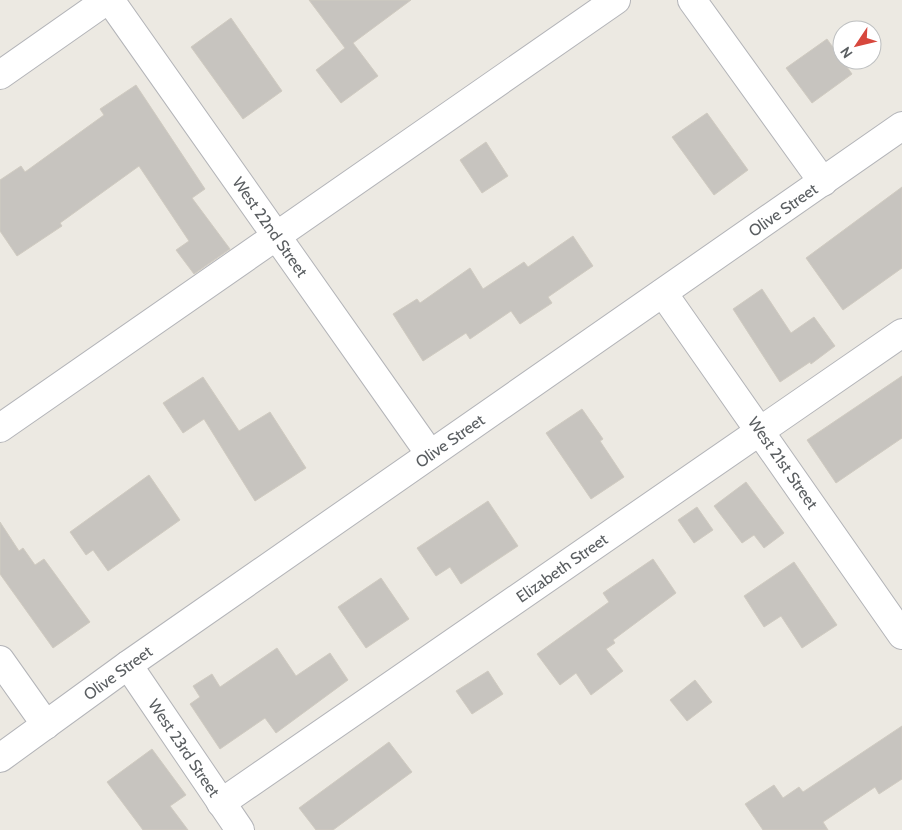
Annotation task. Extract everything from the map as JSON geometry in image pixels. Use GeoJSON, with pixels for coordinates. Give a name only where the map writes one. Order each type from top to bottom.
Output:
{"type":"FeatureCollection","features":[{"type":"Feature","properties":{"kind":"street"},"geometry":{"type":"LineString","coordinates":[[0,75],[108,0]]}},
{"type":"Feature","properties":{"kind":"street","name":"West 22nd Street"},"geometry":{"type":"LineString","coordinates":[[108,0],[430,454]]}},
{"type":"Feature","properties":{"kind":"street"},"geometry":{"type":"LineString","coordinates":[[0,428],[616,0]]}},
{"type":"Feature","properties":{"kind":"street"},"geometry":{"type":"LineString","coordinates":[[692,0],[823,182]]}},
{"type":"Feature","properties":{"kind":"street","name":"Olive Street"},"geometry":{"type":"LineString","coordinates":[[0,758],[128,665],[902,126]]}},
{"type":"Feature","properties":{"kind":"street","name":"West 21st Street"},"geometry":{"type":"LineString","coordinates":[[663,292],[902,634]]}},
{"type":"Feature","properties":{"kind":"street","name":"Elizabeth Street"},"geometry":{"type":"LineString","coordinates":[[221,803],[902,334]]}},
{"type":"Feature","properties":{"kind":"street"},"geometry":{"type":"LineString","coordinates":[[0,660],[46,725]]}},
{"type":"Feature","properties":{"kind":"street","name":"West 23rd Street"},"geometry":{"type":"LineString","coordinates":[[128,665],[240,830]]}},
{"type":"Feature","properties":{"kind":"building"},"geometry":{"type":"Polygon","coordinates":[[[309,0],[411,0],[353,43],[378,76],[341,103],[316,70],[345,48],[309,0]]]}},
{"type":"Feature","properties":{"kind":"building"},"geometry":{"type":"Polygon","coordinates":[[[231,18],[282,91],[243,119],[191,47],[231,18]]]}},
{"type":"Feature","properties":{"kind":"building"},"geometry":{"type":"Polygon","coordinates":[[[827,39],[832,46],[832,70],[849,70],[852,74],[812,103],[786,68],[827,39]]]}},
{"type":"Feature","properties":{"kind":"building"},"geometry":{"type":"Polygon","coordinates":[[[136,85],[205,189],[192,198],[230,249],[194,274],[176,250],[189,241],[139,166],[60,223],[62,226],[17,256],[0,231],[0,180],[21,166],[25,172],[104,115],[100,109],[136,85]]]}},
{"type":"Feature","properties":{"kind":"building"},"geometry":{"type":"Polygon","coordinates":[[[707,113],[748,170],[714,195],[672,137],[707,113]]]}},
{"type":"Feature","properties":{"kind":"building"},"geometry":{"type":"Polygon","coordinates":[[[486,142],[508,176],[482,193],[460,160],[486,142]]]}},
{"type":"Feature","properties":{"kind":"building"},"geometry":{"type":"Polygon","coordinates":[[[902,187],[902,268],[843,310],[806,258],[902,187]]]}},
{"type":"Feature","properties":{"kind":"building"},"geometry":{"type":"Polygon","coordinates":[[[573,236],[593,266],[548,297],[552,303],[520,324],[511,311],[470,339],[466,333],[423,361],[393,314],[417,299],[420,303],[470,268],[483,289],[524,262],[528,267],[573,236]]]}},
{"type":"Feature","properties":{"kind":"building"},"geometry":{"type":"Polygon","coordinates":[[[762,289],[791,333],[814,317],[835,346],[811,364],[810,362],[780,382],[733,309],[762,289]]]}},
{"type":"Feature","properties":{"kind":"building"},"geometry":{"type":"Polygon","coordinates":[[[902,376],[902,438],[836,483],[807,440],[902,376]]]}},
{"type":"Feature","properties":{"kind":"building"},"geometry":{"type":"Polygon","coordinates":[[[203,377],[239,431],[270,412],[306,468],[255,501],[204,419],[183,433],[163,403],[203,377]]]}},
{"type":"Feature","properties":{"kind":"building"},"geometry":{"type":"Polygon","coordinates":[[[582,409],[603,439],[600,441],[624,477],[591,499],[546,433],[582,409]]]}},
{"type":"Feature","properties":{"kind":"building"},"geometry":{"type":"Polygon","coordinates":[[[149,475],[180,520],[108,571],[93,550],[86,555],[70,532],[149,475]]]}},
{"type":"Feature","properties":{"kind":"building"},"geometry":{"type":"Polygon","coordinates":[[[746,482],[784,533],[764,548],[754,535],[742,543],[714,506],[746,482]]]}},
{"type":"Feature","properties":{"kind":"building"},"geometry":{"type":"Polygon","coordinates":[[[488,501],[518,546],[461,584],[450,567],[436,576],[417,548],[488,501]]]}},
{"type":"Feature","properties":{"kind":"building"},"geometry":{"type":"Polygon","coordinates":[[[697,507],[713,530],[694,543],[678,520],[697,507]]]}},
{"type":"Feature","properties":{"kind":"building"},"geometry":{"type":"Polygon","coordinates":[[[0,522],[19,551],[23,548],[35,565],[44,559],[90,622],[53,648],[0,574],[0,522]]]}},
{"type":"Feature","properties":{"kind":"building"},"geometry":{"type":"Polygon","coordinates":[[[653,559],[676,593],[613,640],[615,643],[606,649],[623,671],[591,695],[576,673],[560,685],[537,654],[609,602],[603,593],[653,559]]]}},
{"type":"Feature","properties":{"kind":"building"},"geometry":{"type":"Polygon","coordinates":[[[794,562],[837,625],[802,648],[781,616],[764,627],[744,596],[794,562]]]}},
{"type":"Feature","properties":{"kind":"building"},"geometry":{"type":"Polygon","coordinates":[[[381,578],[409,619],[366,648],[338,607],[381,578]]]}},
{"type":"Feature","properties":{"kind":"building"},"geometry":{"type":"Polygon","coordinates":[[[277,648],[296,676],[330,653],[348,680],[276,733],[265,718],[220,749],[190,704],[200,697],[193,686],[212,674],[220,687],[277,648]]]}},
{"type":"Feature","properties":{"kind":"building"},"geometry":{"type":"Polygon","coordinates":[[[488,671],[503,694],[472,714],[456,691],[488,671]]]}},
{"type":"Feature","properties":{"kind":"building"},"geometry":{"type":"Polygon","coordinates":[[[695,680],[712,702],[687,721],[670,700],[695,680]]]}},
{"type":"Feature","properties":{"kind":"building"},"geometry":{"type":"Polygon","coordinates":[[[902,726],[902,779],[879,794],[875,787],[823,822],[828,830],[763,830],[745,804],[774,785],[783,798],[799,787],[803,792],[902,726]]]}},
{"type":"Feature","properties":{"kind":"building"},"geometry":{"type":"Polygon","coordinates":[[[389,742],[412,772],[333,830],[316,830],[299,808],[389,742]]]}},
{"type":"Feature","properties":{"kind":"building"},"geometry":{"type":"Polygon","coordinates":[[[152,749],[186,795],[170,806],[188,830],[143,830],[107,782],[152,749]]]}}]}
